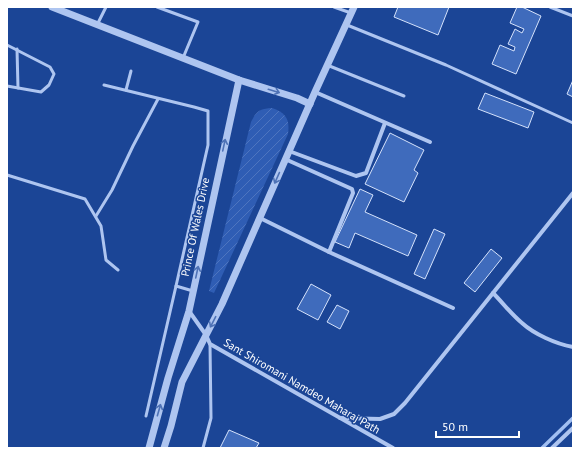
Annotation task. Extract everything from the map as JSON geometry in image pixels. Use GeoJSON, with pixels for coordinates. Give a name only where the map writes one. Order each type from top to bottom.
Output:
{"type":"FeatureCollection","features":[{"type":"Feature","properties":{"kind":"street"},"geometry":{"type":"LineString","coordinates":[[52,7],[239,80],[297,98],[310,104]]}},
{"type":"Feature","properties":{"kind":"street"},"geometry":{"type":"LineString","coordinates":[[164,448],[182,382],[222,304],[314,92],[352,10]]}},
{"type":"Feature","properties":{"kind":"street","name":"Prince Of Wales Drive"},"geometry":{"type":"LineString","coordinates":[[149,448],[168,378],[189,311],[239,80]]}},
{"type":"Feature","properties":{"kind":"street"},"geometry":{"type":"LineString","coordinates":[[314,92],[430,142]]}},
{"type":"Feature","properties":{"kind":"street"},"geometry":{"type":"LineString","coordinates":[[289,151],[356,176],[366,173],[385,123]]}},
{"type":"Feature","properties":{"kind":"street"},"geometry":{"type":"LineString","coordinates":[[286,159],[352,189],[353,193],[329,252]]}},
{"type":"Feature","properties":{"kind":"street"},"geometry":{"type":"LineString","coordinates":[[340,418],[380,419],[394,414],[573,193]]}},
{"type":"Feature","properties":{"kind":"street"},"geometry":{"type":"LineString","coordinates":[[260,218],[329,252],[453,308]]}},
{"type":"Feature","properties":{"kind":"street"},"geometry":{"type":"LineString","coordinates":[[492,293],[529,329],[563,345],[573,347]]}},
{"type":"Feature","properties":{"kind":"street","name":"Sant Shiromani Namdeo Maharaj Path"},"geometry":{"type":"LineString","coordinates":[[189,311],[206,335],[210,344],[393,448]]}},
{"type":"Feature","properties":{"kind":"street"},"geometry":{"type":"LineString","coordinates":[[552,448],[573,428]]}},
{"type":"Feature","properties":{"kind":"lane"},"geometry":{"type":"LineString","coordinates":[[97,25],[106,7]]}},
{"type":"Feature","properties":{"kind":"lane"},"geometry":{"type":"LineString","coordinates":[[157,7],[198,22],[183,58]]}},
{"type":"Feature","properties":{"kind":"lane"},"geometry":{"type":"LineString","coordinates":[[334,7],[352,10]]}},
{"type":"Feature","properties":{"kind":"lane"},"geometry":{"type":"LineString","coordinates":[[550,7],[573,16]]}},
{"type":"Feature","properties":{"kind":"lane"},"geometry":{"type":"LineString","coordinates":[[345,24],[446,65],[573,123]]}},
{"type":"Feature","properties":{"kind":"lane"},"geometry":{"type":"LineString","coordinates":[[7,45],[50,67],[54,74],[49,86],[41,92],[7,86]]}},
{"type":"Feature","properties":{"kind":"lane"},"geometry":{"type":"LineString","coordinates":[[17,49],[18,88]]}},
{"type":"Feature","properties":{"kind":"lane"},"geometry":{"type":"LineString","coordinates":[[327,65],[404,96]]}},
{"type":"Feature","properties":{"kind":"lane"},"geometry":{"type":"LineString","coordinates":[[126,90],[131,71]]}},
{"type":"Feature","properties":{"kind":"lane"},"geometry":{"type":"LineString","coordinates":[[104,85],[208,111],[208,145],[146,416]]}},
{"type":"Feature","properties":{"kind":"lane"},"geometry":{"type":"LineString","coordinates":[[96,216],[112,190],[158,99]]}},
{"type":"Feature","properties":{"kind":"lane"},"geometry":{"type":"LineString","coordinates":[[7,175],[85,199],[101,226],[106,260],[118,270]]}},
{"type":"Feature","properties":{"kind":"lane"},"geometry":{"type":"LineString","coordinates":[[176,286],[193,291]]}},
{"type":"Feature","properties":{"kind":"lane"},"geometry":{"type":"LineString","coordinates":[[203,448],[211,418],[210,344]]}},
{"type":"Feature","properties":{"kind":"shaded area"},"geometry":{"type":"Polygon","coordinates":[[[272,108],[284,114],[288,120],[288,134],[214,293],[209,291],[251,122],[259,111],[272,108]]]}},
{"type":"Feature","properties":{"kind":"building"},"geometry":{"type":"Polygon","coordinates":[[[398,7],[449,7],[438,35],[394,17],[398,7]]]}},
{"type":"Feature","properties":{"kind":"building"},"geometry":{"type":"Polygon","coordinates":[[[517,7],[522,7],[541,16],[516,74],[492,64],[500,45],[514,51],[515,47],[508,44],[515,29],[522,33],[524,29],[510,23],[517,7]]]}},
{"type":"Feature","properties":{"kind":"building"},"geometry":{"type":"Polygon","coordinates":[[[573,80],[573,97],[567,94],[573,80]]]}},
{"type":"Feature","properties":{"kind":"building"},"geometry":{"type":"Polygon","coordinates":[[[485,93],[534,112],[528,128],[478,109],[485,93]]]}},
{"type":"Feature","properties":{"kind":"building"},"geometry":{"type":"Polygon","coordinates":[[[390,133],[424,150],[414,170],[418,173],[404,202],[365,184],[390,133]]]}},
{"type":"Feature","properties":{"kind":"building"},"geometry":{"type":"Polygon","coordinates":[[[360,189],[373,195],[365,212],[417,235],[408,256],[355,233],[349,248],[335,242],[360,189]]]}},
{"type":"Feature","properties":{"kind":"building"},"geometry":{"type":"Polygon","coordinates":[[[434,229],[445,234],[425,279],[414,274],[434,229]]]}},
{"type":"Feature","properties":{"kind":"building"},"geometry":{"type":"Polygon","coordinates":[[[491,249],[502,258],[475,292],[464,283],[491,249]]]}},
{"type":"Feature","properties":{"kind":"building"},"geometry":{"type":"Polygon","coordinates":[[[311,284],[331,295],[318,320],[297,309],[311,284]]]}},
{"type":"Feature","properties":{"kind":"building"},"geometry":{"type":"Polygon","coordinates":[[[337,305],[349,311],[340,329],[327,322],[337,305]]]}},
{"type":"Feature","properties":{"kind":"building"},"geometry":{"type":"Polygon","coordinates":[[[229,430],[259,443],[256,448],[220,448],[229,430]]]}},
{"type":"Feature","properties":{"kind":"waterway"},"geometry":{"type":"LineString","coordinates":[[542,448],[573,418]]}}]}
